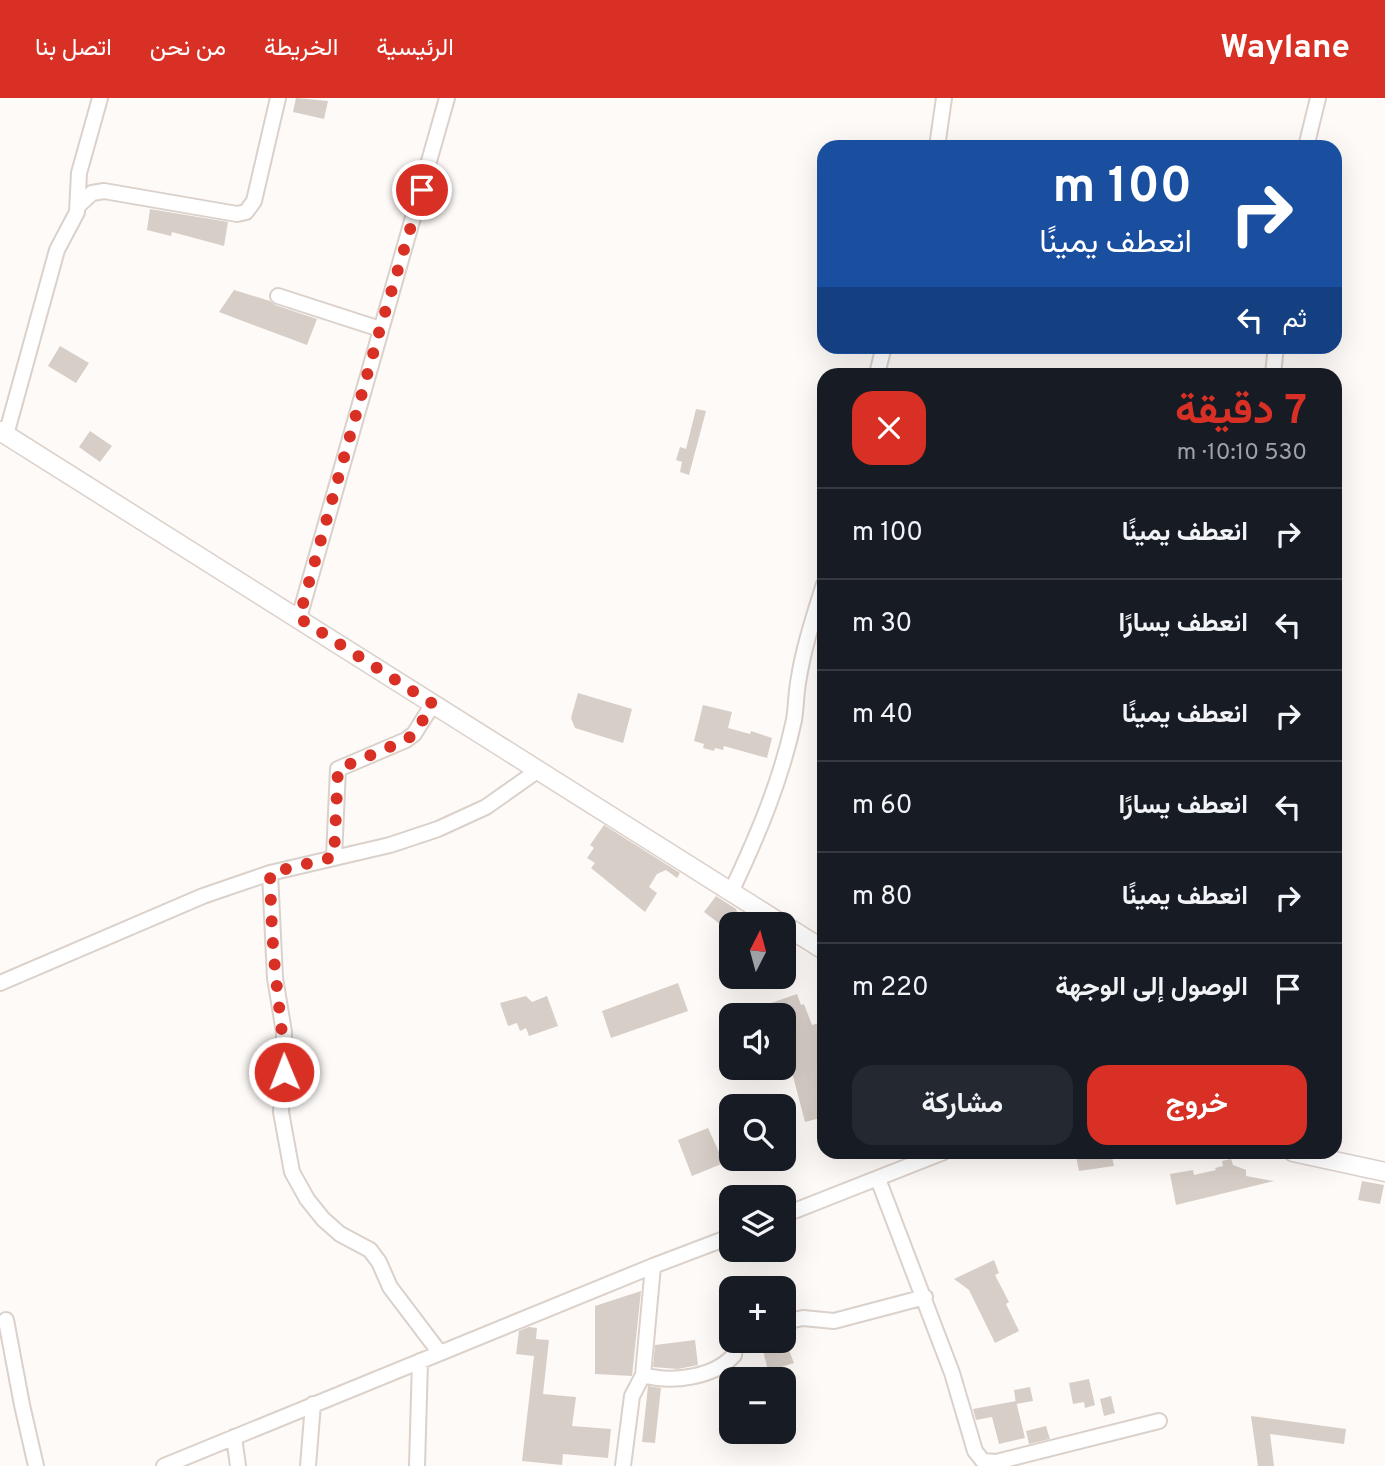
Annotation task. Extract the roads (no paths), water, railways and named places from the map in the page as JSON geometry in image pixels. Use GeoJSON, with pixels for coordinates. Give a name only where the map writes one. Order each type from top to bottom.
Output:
{"type":"FeatureCollection","features":[{"type":"Feature","properties":{"kind":"street"},"geometry":{"type":"LineString","coordinates":[[79,205],[79,173],[100,98]]}},
{"type":"Feature","properties":{"kind":"street"},"geometry":{"type":"LineString","coordinates":[[278,98],[254,201],[246,212],[237,214],[104,191],[92,193],[79,205],[57,250],[3,433],[763,912]]}},
{"type":"Feature","properties":{"kind":"street"},"geometry":{"type":"LineString","coordinates":[[299,618],[447,98]]}},
{"type":"Feature","properties":{"kind":"street"},"geometry":{"type":"LineString","coordinates":[[938,140],[944,98]]}},
{"type":"Feature","properties":{"kind":"street"},"geometry":{"type":"LineString","coordinates":[[1308,140],[1318,98]]}},
{"type":"Feature","properties":{"kind":"street"},"geometry":{"type":"LineString","coordinates":[[278,296],[380,329]]}},
{"type":"Feature","properties":{"kind":"street"},"geometry":{"type":"LineString","coordinates":[[731,892],[762,825],[784,759],[794,718],[798,682],[817,606]]}},
{"type":"Feature","properties":{"kind":"street"},"geometry":{"type":"LineString","coordinates":[[334,857],[338,769],[406,740],[414,734],[433,704]]}},
{"type":"Feature","properties":{"kind":"street"},"geometry":{"type":"LineString","coordinates":[[0,983],[203,896],[270,873],[390,845],[438,829],[486,807],[537,771]]}},
{"type":"Feature","properties":{"kind":"street"},"geometry":{"type":"LineString","coordinates":[[270,873],[275,978],[284,1032],[281,1112],[292,1172],[323,1219],[340,1234],[370,1250],[379,1262],[390,1287],[440,1353]]}},
{"type":"Feature","properties":{"kind":"street"},"geometry":{"type":"LineString","coordinates":[[796,933],[817,946]]}},
{"type":"Feature","properties":{"kind":"street"},"geometry":{"type":"LineString","coordinates":[[796,1210],[927,1159]]}},
{"type":"Feature","properties":{"kind":"street"},"geometry":{"type":"LineString","coordinates":[[1325,1159],[1385,1172]]}},
{"type":"Feature","properties":{"kind":"street"},"geometry":{"type":"LineString","coordinates":[[878,1179],[925,1297],[952,1373],[975,1451],[983,1461],[996,1462],[1159,1421]]}},
{"type":"Feature","properties":{"kind":"street"},"geometry":{"type":"LineString","coordinates":[[164,1466],[719,1241]]}},
{"type":"Feature","properties":{"kind":"street"},"geometry":{"type":"LineString","coordinates":[[623,1466],[632,1396],[643,1375],[653,1266]]}},
{"type":"Feature","properties":{"kind":"street"},"geometry":{"type":"LineString","coordinates":[[796,1319],[834,1321],[925,1297]]}},
{"type":"Feature","properties":{"kind":"street"},"geometry":{"type":"LineString","coordinates":[[6,1320],[36,1466]]}},
{"type":"Feature","properties":{"kind":"street"},"geometry":{"type":"LineString","coordinates":[[643,1375],[658,1379],[688,1376],[717,1368],[734,1353]]}},
{"type":"Feature","properties":{"kind":"street"},"geometry":{"type":"LineString","coordinates":[[417,1466],[420,1361]]}},
{"type":"Feature","properties":{"kind":"street"},"geometry":{"type":"LineString","coordinates":[[308,1466],[313,1404]]}},
{"type":"Feature","properties":{"kind":"street"},"geometry":{"type":"LineString","coordinates":[[234,1437],[238,1466]]}}]}
